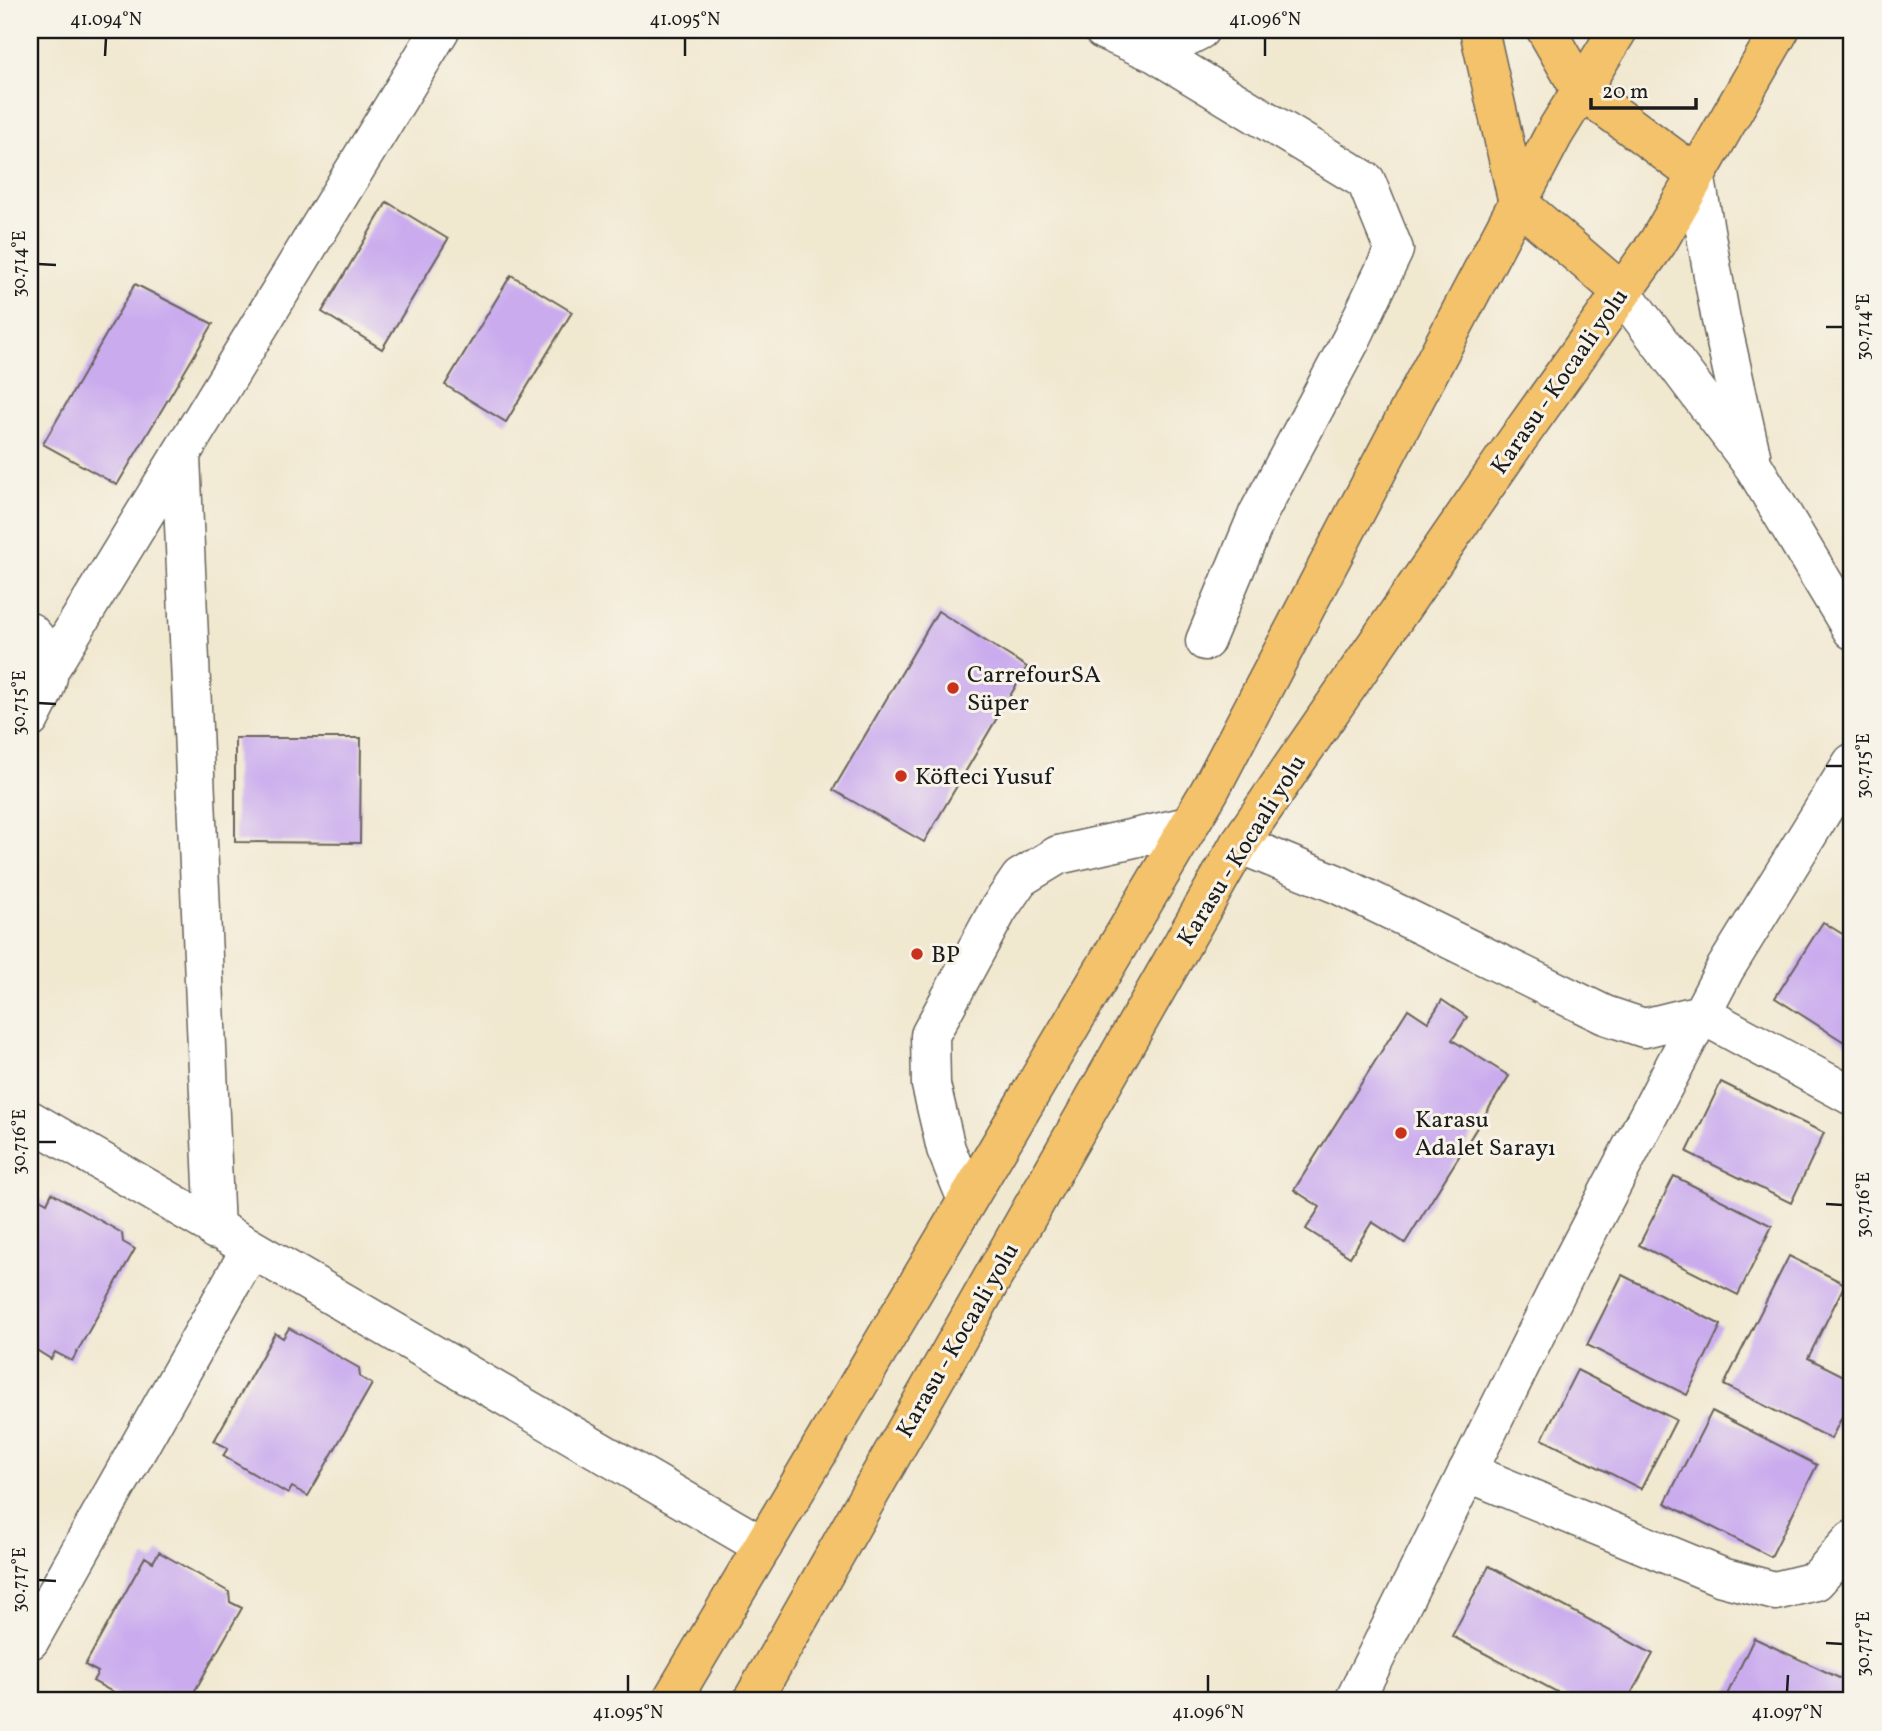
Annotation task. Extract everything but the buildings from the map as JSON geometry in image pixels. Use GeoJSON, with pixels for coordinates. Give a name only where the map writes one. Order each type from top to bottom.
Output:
{"type":"FeatureCollection","features":[{"type":"Feature","properties":{"kind":"main road"},"geometry":{"type":"LineString","coordinates":[[1479,30],[1518,203],[1622,292]]}},
{"type":"Feature","properties":{"kind":"main road"},"geometry":{"type":"LineString","coordinates":[[1546,30],[1580,89],[1695,174]]}},
{"type":"Feature","properties":{"kind":"main road"},"geometry":{"type":"LineString","coordinates":[[671,1701],[1210,790],[1518,203],[1580,89],[1618,30]]}},
{"type":"Feature","properties":{"kind":"main road","name":"Karasu - Kocaali yolu"},"geometry":{"type":"LineString","coordinates":[[752,1701],[1239,844],[1658,242],[1780,30]]}},
{"type":"Feature","properties":{"kind":"street"},"geometry":{"type":"LineString","coordinates":[[30,719],[46,688],[51,667],[440,30]]}},
{"type":"Feature","properties":{"kind":"street"},"geometry":{"type":"LineString","coordinates":[[1103,30],[1155,53],[1366,181],[1394,250],[1352,338],[1258,514],[1205,641]]}},
{"type":"Feature","properties":{"kind":"street"},"geometry":{"type":"LineString","coordinates":[[1155,53],[1200,30]]}},
{"type":"Feature","properties":{"kind":"street"},"geometry":{"type":"LineString","coordinates":[[1695,174],[1721,320],[1754,467]]}},
{"type":"Feature","properties":{"kind":"street"},"geometry":{"type":"LineString","coordinates":[[1622,292],[1754,467],[1852,630]]}},
{"type":"Feature","properties":{"kind":"street"},"geometry":{"type":"LineString","coordinates":[[181,456],[215,1230]]}},
{"type":"Feature","properties":{"kind":"street"},"geometry":{"type":"LineString","coordinates":[[30,632],[40,642],[51,667]]}},
{"type":"Feature","properties":{"kind":"street"},"geometry":{"type":"LineString","coordinates":[[1354,1701],[1570,1265],[1701,1014],[1725,969],[1852,763]]}},
{"type":"Feature","properties":{"kind":"street"},"geometry":{"type":"LineString","coordinates":[[967,1200],[946,1149],[931,1085],[930,1035],[998,910],[1020,878],[1058,855],[1188,826]]}},
{"type":"Feature","properties":{"kind":"street"},"geometry":{"type":"LineString","coordinates":[[1239,844],[1339,885],[1605,1015],[1644,1028],[1701,1014],[1852,1096]]}},
{"type":"Feature","properties":{"kind":"street"},"geometry":{"type":"LineString","coordinates":[[30,1120],[215,1230],[763,1546]]}},
{"type":"Feature","properties":{"kind":"street"},"geometry":{"type":"LineString","coordinates":[[30,1640],[250,1250]]}},
{"type":"Feature","properties":{"kind":"street"},"geometry":{"type":"LineString","coordinates":[[1467,1472],[1723,1577],[1775,1591],[1816,1581],[1852,1540]]}},
{"type":"Feature","properties":{"kind":"place","name":"CarrefourSA Süper"},"geometry":{"type":"Point","coordinates":[953,688]}},
{"type":"Feature","properties":{"kind":"place","name":"Köfteci Yusuf"},"geometry":{"type":"Point","coordinates":[901,776]}},
{"type":"Feature","properties":{"kind":"place","name":"BP"},"geometry":{"type":"Point","coordinates":[917,954]}},
{"type":"Feature","properties":{"kind":"place","name":"Karasu Adalet Sarayı"},"geometry":{"type":"Point","coordinates":[1401,1133]}}]}
